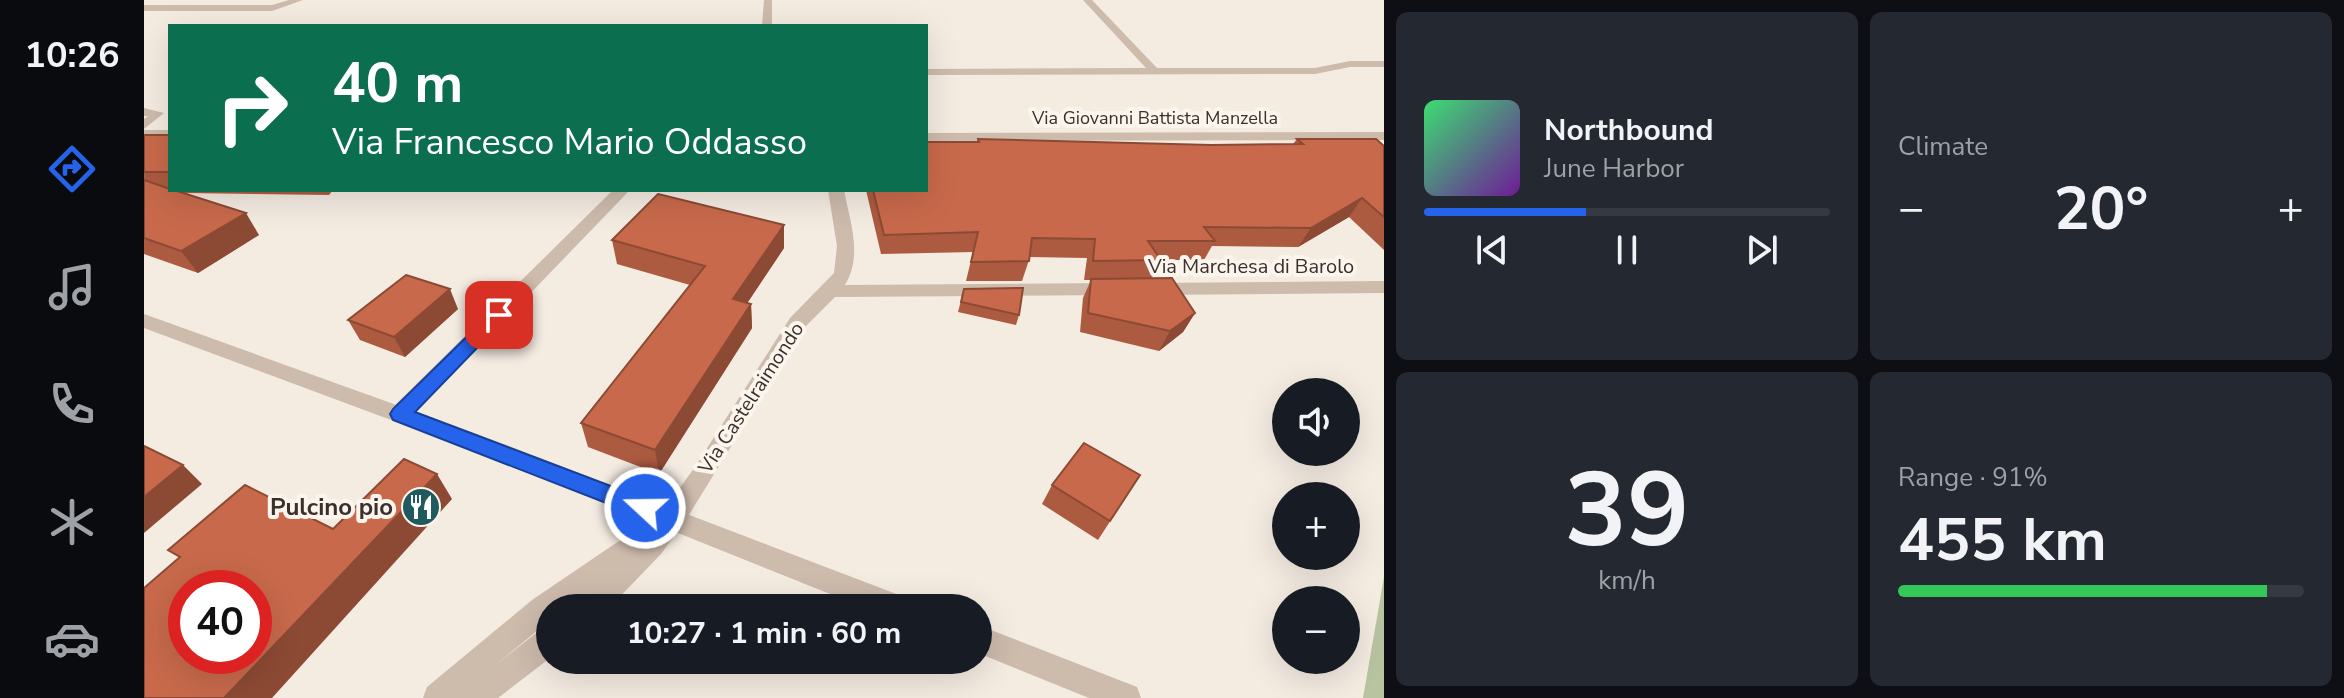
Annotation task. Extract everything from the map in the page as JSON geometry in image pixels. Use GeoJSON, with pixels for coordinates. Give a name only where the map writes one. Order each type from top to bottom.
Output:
{"type":"FeatureCollection","features":[{"type":"Feature","properties":{"kind":"street"},"geometry":{"type":"LineString","coordinates":[[144,134],[168,134]]}},
{"type":"Feature","properties":{"kind":"street","name":"Via Giovanni Battista Manzella"},"geometry":{"type":"LineString","coordinates":[[928,137],[1384,136]]}},
{"type":"Feature","properties":{"kind":"street"},"geometry":{"type":"LineString","coordinates":[[400,414],[620,192]]}},
{"type":"Feature","properties":{"kind":"street","name":"Via Castelraimondo"},"geometry":{"type":"LineString","coordinates":[[607,594],[674,520],[799,319],[831,291],[846,264],[836,192]]}},
{"type":"Feature","properties":{"kind":"street","name":"Via Marchesa di Barolo"},"geometry":{"type":"LineString","coordinates":[[831,291],[1384,287]]}},
{"type":"Feature","properties":{"kind":"street"},"geometry":{"type":"LineString","coordinates":[[144,321],[400,414],[863,594]]}},
{"type":"Feature","properties":{"kind":"street"},"geometry":{"type":"LineString","coordinates":[[438,698],[482,655],[593,571],[674,520]]}},
{"type":"Feature","properties":{"kind":"street"},"geometry":{"type":"LineString","coordinates":[[992,645],[1126,698]]}},
{"type":"Feature","properties":{"kind":"street"},"geometry":{"type":"LineString","coordinates":[[468,698],[498,682],[536,651]]}},
{"type":"Feature","properties":{"kind":"lane"},"geometry":{"type":"LineString","coordinates":[[144,6],[191,0]]}},
{"type":"Feature","properties":{"kind":"lane"},"geometry":{"type":"LineString","coordinates":[[144,6],[270,12],[299,0]]}},
{"type":"Feature","properties":{"kind":"lane"},"geometry":{"type":"LineString","coordinates":[[767,24],[768,0]]}},
{"type":"Feature","properties":{"kind":"lane"},"geometry":{"type":"LineString","coordinates":[[1087,0],[1155,72]]}},
{"type":"Feature","properties":{"kind":"lane"},"geometry":{"type":"LineString","coordinates":[[928,72],[1315,71],[1350,64],[1384,64]]}},
{"type":"Feature","properties":{"kind":"lane"},"geometry":{"type":"LineString","coordinates":[[144,112],[158,113],[144,125]]}},
{"type":"Feature","properties":{"kind":"green space"},"geometry":{"type":"Polygon","coordinates":[[[1384,577],[1384,698],[1363,698],[1384,577]]]}},
{"type":"Feature","properties":{"kind":"building"},"geometry":{"type":"Polygon","coordinates":[[[144,135],[168,135],[168,172],[144,172],[144,135]]]}},
{"type":"Feature","properties":{"kind":"building"},"geometry":{"type":"Polygon","coordinates":[[[978,139],[1211,145],[1303,144],[1297,139],[1376,139],[1384,146],[1384,217],[1362,198],[1311,228],[1204,227],[1215,241],[1148,241],[1161,260],[1093,261],[1095,239],[1032,238],[1029,261],[971,262],[978,232],[884,235],[873,192],[928,192],[928,142],[979,142],[978,139]]]}},
{"type":"Feature","properties":{"kind":"building"},"geometry":{"type":"Polygon","coordinates":[[[144,180],[168,188],[168,192],[180,192],[246,213],[181,251],[144,238],[144,180]]]}},
{"type":"Feature","properties":{"kind":"building"},"geometry":{"type":"Polygon","coordinates":[[[658,194],[784,225],[733,299],[751,304],[655,450],[581,423],[705,266],[612,240],[658,194]]]}},
{"type":"Feature","properties":{"kind":"building"},"geometry":{"type":"Polygon","coordinates":[[[406,275],[450,289],[394,337],[348,320],[406,275]]]}},
{"type":"Feature","properties":{"kind":"building"},"geometry":{"type":"Polygon","coordinates":[[[1172,278],[1195,313],[1170,331],[1088,313],[1091,279],[1172,278]]]}},
{"type":"Feature","properties":{"kind":"building"},"geometry":{"type":"Polygon","coordinates":[[[1023,288],[1019,315],[961,302],[964,289],[1023,288]]]}},
{"type":"Feature","properties":{"kind":"building"},"geometry":{"type":"Polygon","coordinates":[[[1084,443],[1140,475],[1110,521],[1052,485],[1084,443]]]}},
{"type":"Feature","properties":{"kind":"building"},"geometry":{"type":"Polygon","coordinates":[[[144,446],[183,465],[144,497],[144,446]]]}},
{"type":"Feature","properties":{"kind":"building"},"geometry":{"type":"Polygon","coordinates":[[[404,459],[437,474],[272,648],[272,570],[168,570],[168,674],[247,674],[224,698],[144,698],[144,588],[180,557],[168,550],[245,485],[333,529],[404,459]]]}},
{"type":"Feature","properties":{"kind":"place","name":"Pulcino pio"},"geometry":{"type":"Point","coordinates":[421,507]}},
{"type":"Feature","properties":{"kind":"route"},"geometry":{"type":"LineString","coordinates":[[499,315],[400,414],[645,508]]}}]}
